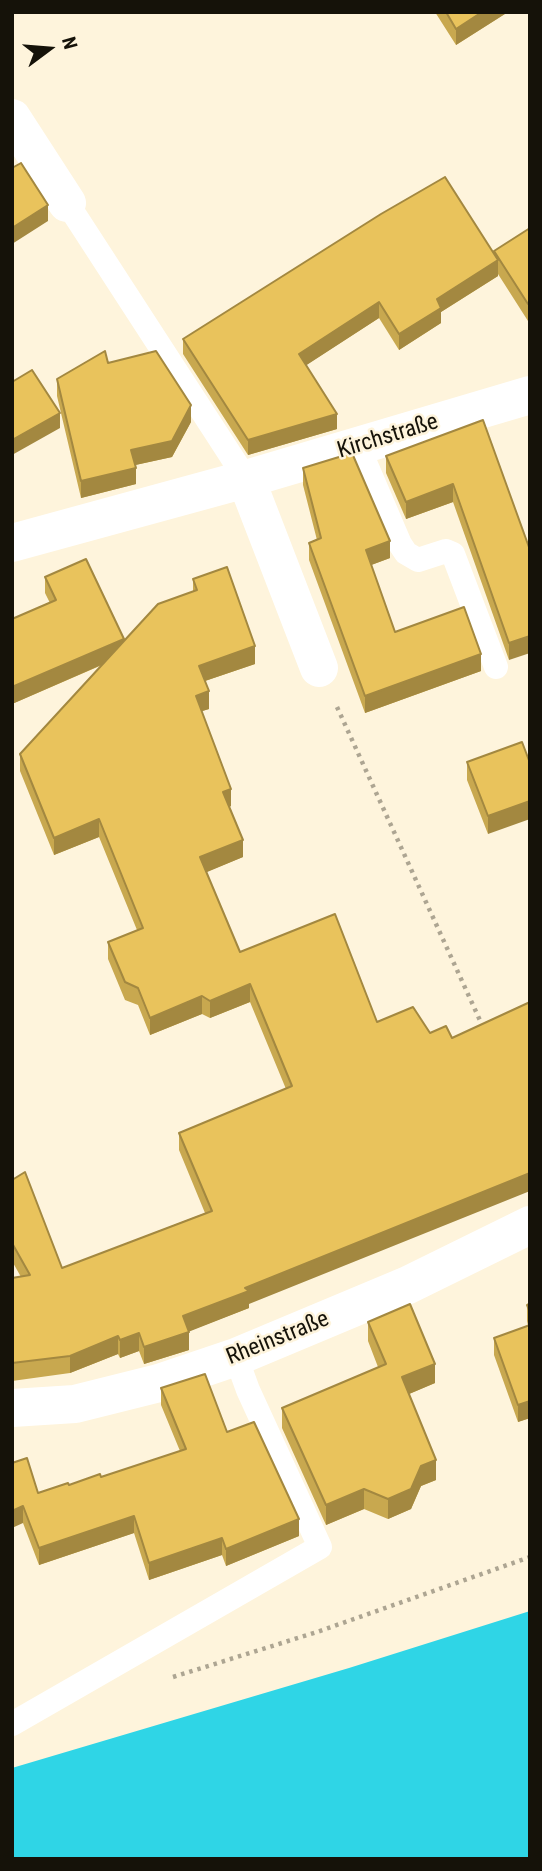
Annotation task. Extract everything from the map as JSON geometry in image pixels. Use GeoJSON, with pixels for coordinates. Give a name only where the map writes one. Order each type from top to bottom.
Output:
{"type":"FeatureCollection","features":[{"type":"Feature","properties":{"kind":"street"},"geometry":{"type":"LineString","coordinates":[[12,118],[67,203]]}},
{"type":"Feature","properties":{"kind":"street","name":"Kirchstraße"},"geometry":{"type":"LineString","coordinates":[[12,543],[246,479],[530,395]]}},
{"type":"Feature","properties":{"kind":"street"},"geometry":{"type":"LineString","coordinates":[[246,479],[319,668]]}},
{"type":"Feature","properties":{"kind":"street","name":"Rheinstraße"},"geometry":{"type":"LineString","coordinates":[[12,1408],[75,1404],[159,1383],[236,1357],[408,1285],[530,1225]]}},
{"type":"Feature","properties":{"kind":"lane"},"geometry":{"type":"LineString","coordinates":[[67,203],[246,479]]}},
{"type":"Feature","properties":{"kind":"lane"},"geometry":{"type":"LineString","coordinates":[[358,446],[405,553],[418,560],[446,551],[453,554],[496,667]]}},
{"type":"Feature","properties":{"kind":"lane"},"geometry":{"type":"LineString","coordinates":[[12,1724],[320,1547],[248,1390],[236,1357]]}},
{"type":"Feature","properties":{"kind":"path"},"geometry":{"type":"LineString","coordinates":[[319,668],[484,1030]]}},
{"type":"Feature","properties":{"kind":"path"},"geometry":{"type":"LineString","coordinates":[[171,1678],[317,1632],[530,1557]]}},
{"type":"Feature","properties":{"kind":"water"},"geometry":{"type":"Polygon","coordinates":[[[530,1611],[530,1859],[12,1859],[12,1768],[530,1611]]]}},
{"type":"Feature","properties":{"kind":"building"},"geometry":{"type":"Polygon","coordinates":[[[446,12],[482,12],[456,29],[446,12]]]}},
{"type":"Feature","properties":{"kind":"building"},"geometry":{"type":"Polygon","coordinates":[[[21,163],[48,205],[12,228],[12,168],[21,163]]]}},
{"type":"Feature","properties":{"kind":"building"},"geometry":{"type":"Polygon","coordinates":[[[445,177],[498,260],[437,299],[441,308],[399,334],[379,302],[299,354],[337,414],[248,440],[183,339],[381,214],[445,177]]]}},
{"type":"Feature","properties":{"kind":"building"},"geometry":{"type":"Polygon","coordinates":[[[530,228],[530,303],[528,304],[494,251],[530,228]]]}},
{"type":"Feature","properties":{"kind":"building"},"geometry":{"type":"Polygon","coordinates":[[[105,351],[108,363],[156,351],[191,405],[172,441],[131,450],[136,468],[81,481],[57,379],[105,351]]]}},
{"type":"Feature","properties":{"kind":"building"},"geometry":{"type":"Polygon","coordinates":[[[32,370],[60,413],[12,440],[12,382],[32,370]]]}},
{"type":"Feature","properties":{"kind":"building"},"geometry":{"type":"Polygon","coordinates":[[[483,420],[530,550],[530,636],[509,643],[453,484],[406,502],[386,456],[483,420]]]}},
{"type":"Feature","properties":{"kind":"building"},"geometry":{"type":"Polygon","coordinates":[[[352,453],[390,541],[366,550],[395,632],[464,607],[481,654],[365,696],[309,543],[321,538],[303,468],[352,453]]]}},
{"type":"Feature","properties":{"kind":"building"},"geometry":{"type":"Polygon","coordinates":[[[86,559],[124,639],[12,687],[12,619],[56,600],[45,577],[86,559]]]}},
{"type":"Feature","properties":{"kind":"building"},"geometry":{"type":"Polygon","coordinates":[[[227,567],[255,646],[199,666],[209,691],[196,696],[231,789],[223,792],[243,840],[200,857],[240,952],[335,914],[377,1022],[413,1007],[430,1033],[446,1026],[452,1038],[530,1002],[530,1173],[245,1288],[249,1291],[183,1316],[189,1332],[144,1347],[139,1333],[120,1340],[118,1336],[70,1356],[12,1363],[12,1278],[30,1275],[12,1243],[12,1180],[25,1172],[62,1268],[212,1211],[179,1133],[292,1086],[250,984],[210,1001],[202,996],[150,1018],[138,988],[125,982],[108,942],[143,928],[99,819],[54,838],[20,754],[158,604],[197,590],[193,579],[227,567]]]}},
{"type":"Feature","properties":{"kind":"building"},"geometry":{"type":"Polygon","coordinates":[[[522,742],[530,763],[530,801],[488,816],[467,762],[522,742]]]}},
{"type":"Feature","properties":{"kind":"building"},"geometry":{"type":"Polygon","coordinates":[[[410,1304],[435,1364],[402,1377],[436,1460],[421,1466],[411,1489],[388,1499],[364,1489],[326,1505],[282,1408],[386,1364],[368,1322],[410,1304]]]}},
{"type":"Feature","properties":{"kind":"building"},"geometry":{"type":"Polygon","coordinates":[[[530,1325],[530,1401],[518,1405],[494,1338],[530,1325]]]}},
{"type":"Feature","properties":{"kind":"building"},"geometry":{"type":"Polygon","coordinates":[[[205,1374],[227,1432],[254,1422],[299,1519],[226,1549],[222,1538],[149,1563],[134,1516],[39,1548],[23,1506],[12,1511],[12,1463],[27,1458],[38,1493],[100,1474],[101,1477],[186,1449],[161,1388],[205,1374]]]}}]}
